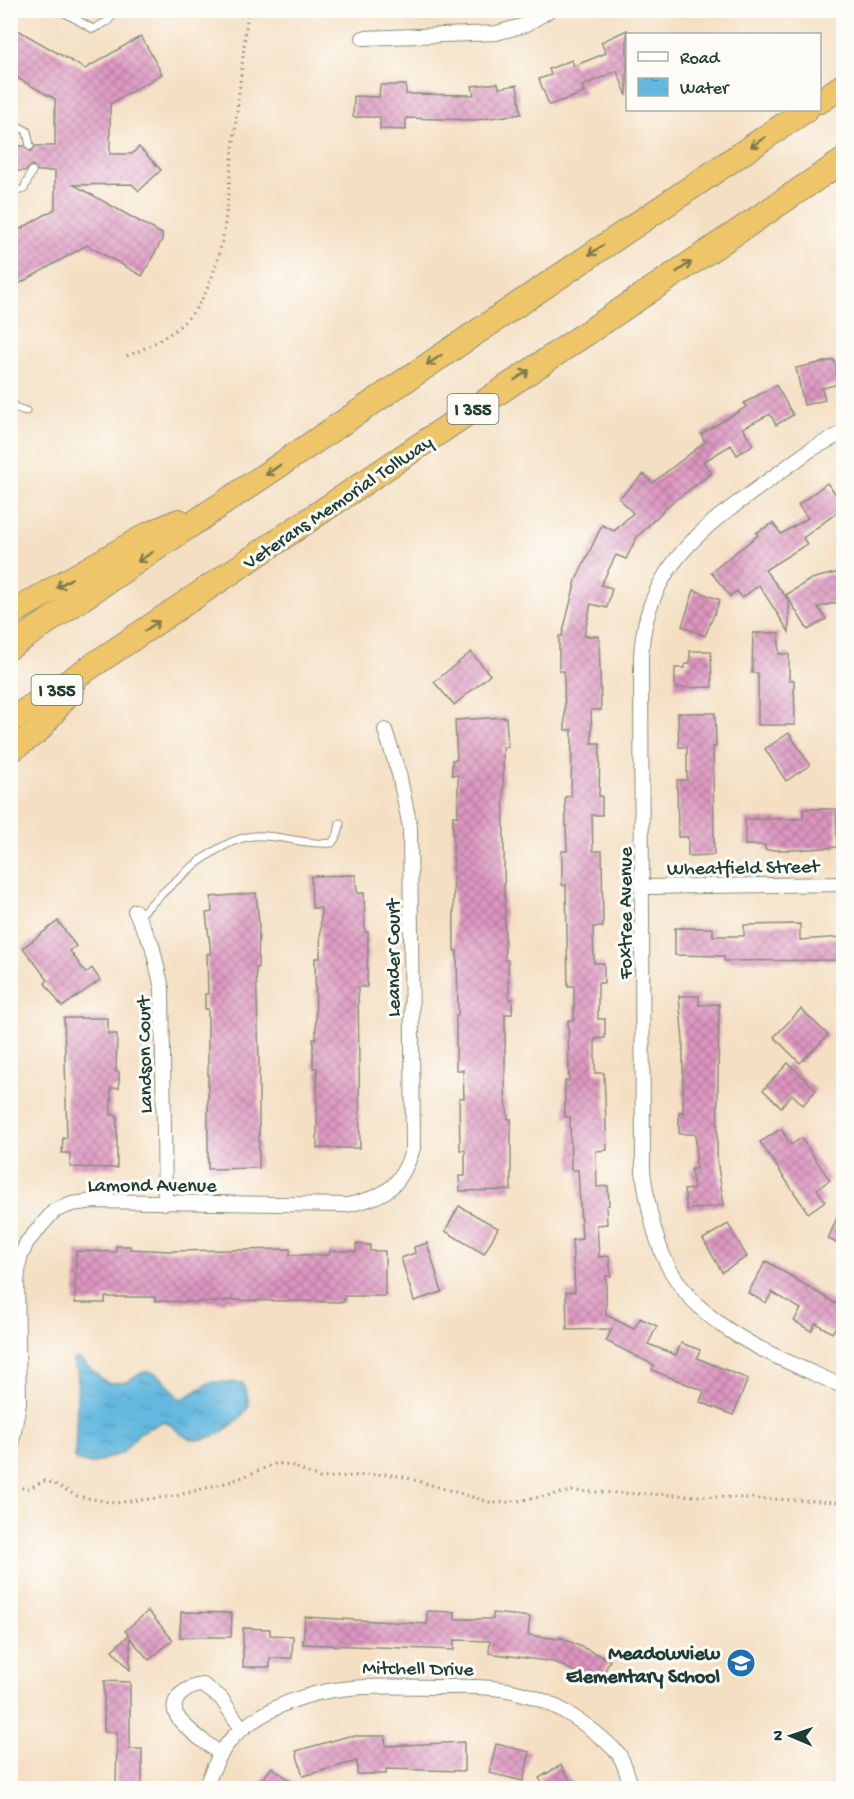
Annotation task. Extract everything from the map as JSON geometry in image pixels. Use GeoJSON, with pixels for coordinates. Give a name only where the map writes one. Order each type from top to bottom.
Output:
{"type":"FeatureCollection","features":[{"type":"Feature","properties":{"kind":"highway"},"geometry":{"type":"LineString","coordinates":[[821,100],[843,85]]}},
{"type":"Feature","properties":{"kind":"highway"},"geometry":{"type":"LineString","coordinates":[[10,647],[229,501],[509,308],[804,111]]}},
{"type":"Feature","properties":{"kind":"highway","name":"Veterans Memorial Tollway"},"geometry":{"type":"LineString","coordinates":[[10,721],[843,160]]}},
{"type":"Feature","properties":{"kind":"highway"},"geometry":{"type":"LineString","coordinates":[[10,614],[149,534],[229,501]]}},
{"type":"Feature","properties":{"kind":"highway"},"geometry":{"type":"LineString","coordinates":[[10,751],[38,731],[86,671]]}},
{"type":"Feature","properties":{"kind":"street"},"geometry":{"type":"LineString","coordinates":[[363,38],[496,33],[525,25],[550,10]]}},
{"type":"Feature","properties":{"kind":"street","name":"Foxtree Avenue"},"geometry":{"type":"LineString","coordinates":[[843,432],[810,450],[705,528],[663,575],[645,619],[641,658],[644,887],[643,1171],[647,1201],[666,1263],[694,1301],[719,1325],[751,1344],[843,1387]]}},
{"type":"Feature","properties":{"kind":"street","name":"Leander Court"},"geometry":{"type":"LineString","coordinates":[[385,730],[399,774],[410,827],[413,1148],[407,1167],[396,1185]]}},
{"type":"Feature","properties":{"kind":"street","name":"Wheatfield Street"},"geometry":{"type":"LineString","coordinates":[[644,887],[843,884]]}},
{"type":"Feature","properties":{"kind":"street","name":"Landson Court"},"geometry":{"type":"LineString","coordinates":[[137,914],[152,945],[162,987],[165,1203]]}},
{"type":"Feature","properties":{"kind":"street","name":"Lamond Avenue"},"geometry":{"type":"LineString","coordinates":[[10,1455],[15,1437],[19,1402],[17,1281],[20,1258],[27,1242],[54,1211],[72,1204],[94,1201],[347,1205],[383,1194],[396,1185]]}},
{"type":"Feature","properties":{"kind":"street"},"geometry":{"type":"LineString","coordinates":[[220,1754],[179,1719],[175,1708],[177,1697],[184,1689],[203,1685],[212,1690],[242,1729]]}},
{"type":"Feature","properties":{"kind":"street","name":"Mitchell Drive"},"geometry":{"type":"LineString","coordinates":[[205,1788],[220,1754],[242,1729],[298,1697],[336,1687],[484,1687],[511,1690],[561,1709],[618,1753],[632,1788]]}},
{"type":"Feature","properties":{"kind":"lane"},"geometry":{"type":"LineString","coordinates":[[60,10],[93,29],[108,21],[117,10]]}},
{"type":"Feature","properties":{"kind":"lane"},"geometry":{"type":"LineString","coordinates":[[10,122],[27,131],[30,146]]}},
{"type":"Feature","properties":{"kind":"lane"},"geometry":{"type":"LineString","coordinates":[[10,193],[24,189],[32,171]]}},
{"type":"Feature","properties":{"kind":"lane"},"geometry":{"type":"LineString","coordinates":[[10,401],[16,408],[26,411]]}},
{"type":"Feature","properties":{"kind":"lane"},"geometry":{"type":"LineString","coordinates":[[137,914],[179,877],[232,843],[252,836],[332,843],[338,834],[340,823]]}},
{"type":"Feature","properties":{"kind":"path"},"geometry":{"type":"LineString","coordinates":[[127,356],[155,345],[194,314],[217,266],[225,221],[248,10]]}},
{"type":"Feature","properties":{"kind":"path"},"geometry":{"type":"LineString","coordinates":[[10,1485],[27,1489],[44,1481],[53,1483],[77,1496],[114,1503],[175,1496],[233,1481],[277,1463],[290,1465],[327,1478],[377,1474],[404,1477],[493,1503],[512,1502],[573,1491],[843,1502]]}},
{"type":"Feature","properties":{"kind":"water"},"geometry":{"type":"Polygon","coordinates":[[[78,1358],[107,1383],[128,1382],[143,1372],[156,1374],[178,1398],[185,1398],[211,1382],[242,1383],[246,1389],[249,1406],[231,1426],[213,1436],[203,1439],[186,1437],[164,1421],[139,1433],[122,1453],[91,1464],[75,1460],[78,1374],[72,1360],[78,1358]]]}},
{"type":"Feature","properties":{"kind":"building"},"geometry":{"type":"Polygon","coordinates":[[[16,29],[85,69],[141,36],[162,74],[110,104],[110,154],[132,154],[139,147],[161,170],[139,191],[132,184],[74,185],[162,234],[162,240],[142,276],[87,245],[10,289],[10,235],[55,209],[55,171],[38,171],[32,165],[26,171],[17,171],[17,146],[24,146],[31,152],[36,146],[55,146],[55,99],[10,74],[10,38],[16,29]]]}},
{"type":"Feature","properties":{"kind":"building"},"geometry":{"type":"Polygon","coordinates":[[[627,30],[626,94],[617,71],[582,86],[584,93],[549,105],[539,79],[551,75],[549,69],[572,60],[574,66],[606,53],[601,42],[627,30]]]}},
{"type":"Feature","properties":{"kind":"building"},"geometry":{"type":"Polygon","coordinates":[[[498,83],[499,88],[517,85],[521,114],[475,120],[406,118],[406,130],[380,129],[380,117],[353,117],[354,96],[379,97],[380,85],[406,85],[406,94],[474,95],[472,86],[498,83]]]}},
{"type":"Feature","properties":{"kind":"building"},"geometry":{"type":"Polygon","coordinates":[[[834,360],[839,384],[822,388],[825,400],[804,405],[796,368],[834,360]]]}},
{"type":"Feature","properties":{"kind":"building"},"geometry":{"type":"Polygon","coordinates":[[[776,385],[793,415],[776,425],[770,414],[743,428],[753,445],[737,455],[731,445],[703,462],[712,473],[670,504],[637,537],[626,559],[616,555],[601,585],[612,588],[607,608],[591,604],[584,636],[599,636],[601,710],[591,710],[592,743],[600,743],[599,796],[602,796],[602,815],[592,815],[593,851],[602,851],[603,927],[593,927],[594,963],[604,963],[604,983],[598,983],[598,1019],[605,1019],[605,1038],[595,1039],[595,1073],[604,1073],[607,1150],[596,1151],[597,1187],[608,1186],[607,1224],[597,1225],[599,1257],[609,1256],[611,1276],[606,1276],[606,1315],[634,1329],[640,1318],[657,1326],[648,1344],[676,1355],[681,1343],[700,1350],[697,1358],[748,1379],[733,1415],[700,1402],[704,1391],[652,1370],[654,1365],[606,1341],[612,1329],[567,1330],[566,1292],[575,1292],[572,1240],[582,1239],[578,1170],[571,1170],[570,1117],[565,1117],[565,1081],[569,1081],[568,1020],[574,1020],[574,986],[568,986],[566,885],[562,885],[562,851],[567,851],[565,797],[571,796],[572,730],[565,730],[564,671],[559,671],[559,636],[562,636],[576,580],[602,525],[614,531],[633,513],[619,498],[644,474],[652,483],[705,442],[701,434],[746,407],[744,403],[776,385]]]}},
{"type":"Feature","properties":{"kind":"building"},"geometry":{"type":"Polygon","coordinates":[[[827,483],[843,503],[843,508],[803,538],[807,544],[765,570],[789,601],[789,632],[759,585],[742,598],[737,591],[730,596],[711,572],[758,535],[756,533],[773,523],[781,534],[808,518],[798,505],[827,483]]]}},
{"type":"Feature","properties":{"kind":"building"},"geometry":{"type":"Polygon","coordinates":[[[843,571],[843,601],[818,607],[826,619],[808,630],[786,595],[811,579],[843,571]]]}},
{"type":"Feature","properties":{"kind":"building"},"geometry":{"type":"Polygon","coordinates":[[[694,590],[720,600],[705,636],[682,626],[694,590]]]}},
{"type":"Feature","properties":{"kind":"building"},"geometry":{"type":"Polygon","coordinates":[[[753,633],[779,633],[779,654],[789,654],[789,680],[794,680],[795,725],[758,725],[758,673],[752,673],[753,633]]]}},
{"type":"Feature","properties":{"kind":"building"},"geometry":{"type":"Polygon","coordinates":[[[690,651],[711,651],[712,687],[675,688],[675,668],[685,668],[685,664],[690,664],[690,651]]]}},
{"type":"Feature","properties":{"kind":"building"},"geometry":{"type":"Polygon","coordinates":[[[471,652],[490,675],[454,705],[434,682],[471,652]]]}},
{"type":"Feature","properties":{"kind":"building"},"geometry":{"type":"Polygon","coordinates":[[[678,713],[715,713],[714,855],[688,856],[688,837],[678,837],[677,780],[687,780],[687,747],[679,747],[678,713]]]}},
{"type":"Feature","properties":{"kind":"building"},"geometry":{"type":"Polygon","coordinates":[[[506,717],[508,747],[503,747],[505,960],[508,960],[509,999],[512,999],[512,1014],[505,1014],[505,1091],[508,1119],[511,1119],[511,1190],[460,1191],[459,1176],[465,1176],[465,1150],[460,1150],[459,1098],[464,1098],[463,1070],[456,1070],[456,1016],[458,1016],[457,951],[454,951],[453,816],[458,816],[458,775],[452,775],[452,760],[457,760],[455,720],[506,717]]]}},
{"type":"Feature","properties":{"kind":"building"},"geometry":{"type":"Polygon","coordinates":[[[789,733],[810,765],[786,781],[765,749],[789,733]]]}},
{"type":"Feature","properties":{"kind":"building"},"geometry":{"type":"Polygon","coordinates":[[[803,809],[836,809],[837,847],[765,850],[765,845],[745,845],[745,819],[803,819],[803,809]]]}},
{"type":"Feature","properties":{"kind":"building"},"geometry":{"type":"Polygon","coordinates":[[[356,875],[357,893],[364,893],[365,932],[368,932],[367,987],[358,987],[360,1148],[317,1148],[317,1068],[313,1068],[313,1039],[316,1039],[315,958],[320,958],[321,908],[312,908],[311,876],[356,875]]]}},
{"type":"Feature","properties":{"kind":"building"},"geometry":{"type":"Polygon","coordinates":[[[256,893],[259,923],[258,968],[256,968],[259,1168],[208,1169],[208,1009],[205,1009],[205,994],[208,994],[207,954],[211,954],[206,913],[212,912],[211,897],[256,893]]]}},
{"type":"Feature","properties":{"kind":"building"},"geometry":{"type":"Polygon","coordinates":[[[58,921],[76,946],[70,951],[86,973],[92,968],[100,980],[62,1007],[45,983],[48,980],[23,948],[58,921]]]}},
{"type":"Feature","properties":{"kind":"building"},"geometry":{"type":"Polygon","coordinates":[[[800,924],[800,940],[843,937],[843,960],[724,961],[724,956],[675,955],[675,928],[713,928],[713,936],[744,936],[744,925],[800,924]]]}},
{"type":"Feature","properties":{"kind":"building"},"geometry":{"type":"Polygon","coordinates":[[[679,996],[699,996],[699,1005],[719,1004],[717,1160],[724,1205],[687,1210],[684,1190],[694,1189],[691,1169],[696,1169],[696,1134],[679,1134],[679,1112],[683,1112],[683,1041],[679,996]]]}},
{"type":"Feature","properties":{"kind":"building"},"geometry":{"type":"Polygon","coordinates":[[[801,1009],[828,1035],[800,1063],[774,1037],[801,1009]]]}},
{"type":"Feature","properties":{"kind":"building"},"geometry":{"type":"Polygon","coordinates":[[[64,1018],[108,1018],[108,1034],[117,1034],[116,1072],[119,1072],[119,1088],[111,1088],[111,1115],[117,1115],[117,1168],[70,1167],[70,1153],[62,1153],[63,1138],[67,1138],[64,1018]]]}},
{"type":"Feature","properties":{"kind":"building"},"geometry":{"type":"Polygon","coordinates":[[[788,1063],[816,1090],[803,1105],[792,1094],[781,1107],[763,1090],[788,1063]]]}},
{"type":"Feature","properties":{"kind":"building"},"geometry":{"type":"Polygon","coordinates":[[[781,1129],[791,1145],[801,1138],[830,1180],[817,1189],[825,1201],[808,1213],[760,1142],[781,1129]]]}},
{"type":"Feature","properties":{"kind":"building"},"geometry":{"type":"Polygon","coordinates":[[[843,1204],[843,1246],[828,1239],[843,1204]]]}},
{"type":"Feature","properties":{"kind":"building"},"geometry":{"type":"Polygon","coordinates":[[[459,1206],[498,1228],[484,1254],[445,1231],[459,1206]]]}},
{"type":"Feature","properties":{"kind":"building"},"geometry":{"type":"Polygon","coordinates":[[[728,1224],[747,1257],[722,1272],[703,1239],[728,1224]]]}},
{"type":"Feature","properties":{"kind":"building"},"geometry":{"type":"Polygon","coordinates":[[[427,1243],[442,1292],[414,1301],[401,1258],[415,1253],[414,1247],[427,1243]]]}},
{"type":"Feature","properties":{"kind":"building"},"geometry":{"type":"Polygon","coordinates":[[[356,1244],[370,1245],[370,1251],[385,1251],[385,1296],[344,1296],[344,1302],[225,1300],[225,1302],[196,1302],[155,1301],[155,1297],[105,1297],[105,1303],[75,1303],[76,1251],[116,1252],[116,1246],[130,1246],[130,1249],[170,1251],[290,1249],[290,1255],[329,1255],[330,1251],[356,1251],[356,1244]]]}},
{"type":"Feature","properties":{"kind":"building"},"geometry":{"type":"Polygon","coordinates":[[[766,1261],[843,1308],[843,1315],[832,1333],[816,1323],[811,1331],[794,1321],[801,1309],[772,1292],[766,1303],[748,1293],[766,1261]]]}},
{"type":"Feature","properties":{"kind":"building"},"geometry":{"type":"Polygon","coordinates":[[[148,1611],[173,1640],[149,1660],[130,1638],[130,1670],[112,1650],[129,1635],[125,1631],[148,1611]]]}},
{"type":"Feature","properties":{"kind":"building"},"geometry":{"type":"Polygon","coordinates":[[[427,1611],[455,1612],[455,1619],[493,1619],[493,1613],[530,1617],[528,1635],[559,1639],[560,1637],[610,1660],[599,1683],[554,1662],[489,1653],[490,1641],[454,1640],[454,1650],[303,1644],[305,1617],[427,1624],[427,1611]]]}},
{"type":"Feature","properties":{"kind":"building"},"geometry":{"type":"Polygon","coordinates":[[[181,1612],[232,1613],[231,1637],[180,1637],[181,1612]]]}},
{"type":"Feature","properties":{"kind":"building"},"geometry":{"type":"Polygon","coordinates":[[[243,1628],[270,1629],[270,1635],[293,1636],[292,1658],[270,1658],[270,1667],[243,1667],[243,1628]]]}},
{"type":"Feature","properties":{"kind":"building"},"geometry":{"type":"Polygon","coordinates":[[[104,1681],[130,1682],[130,1749],[142,1749],[142,1788],[116,1788],[117,1732],[104,1732],[104,1681]]]}},
{"type":"Feature","properties":{"kind":"building"},"geometry":{"type":"Polygon","coordinates":[[[349,1736],[385,1736],[386,1746],[464,1742],[464,1771],[386,1769],[386,1774],[357,1774],[357,1761],[303,1776],[296,1751],[349,1736]]]}},
{"type":"Feature","properties":{"kind":"building"},"geometry":{"type":"Polygon","coordinates":[[[496,1744],[530,1752],[523,1781],[489,1773],[496,1744]]]}},
{"type":"Feature","properties":{"kind":"building"},"geometry":{"type":"Polygon","coordinates":[[[561,1765],[575,1788],[545,1788],[539,1778],[561,1765]]]}},
{"type":"Feature","properties":{"kind":"building"},"geometry":{"type":"Polygon","coordinates":[[[272,1767],[300,1788],[256,1788],[272,1767]]]}},
{"type":"Feature","properties":{"kind":"place","name":"Meadowview Elementary School"},"geometry":{"type":"Point","coordinates":[741,1663]}}]}
